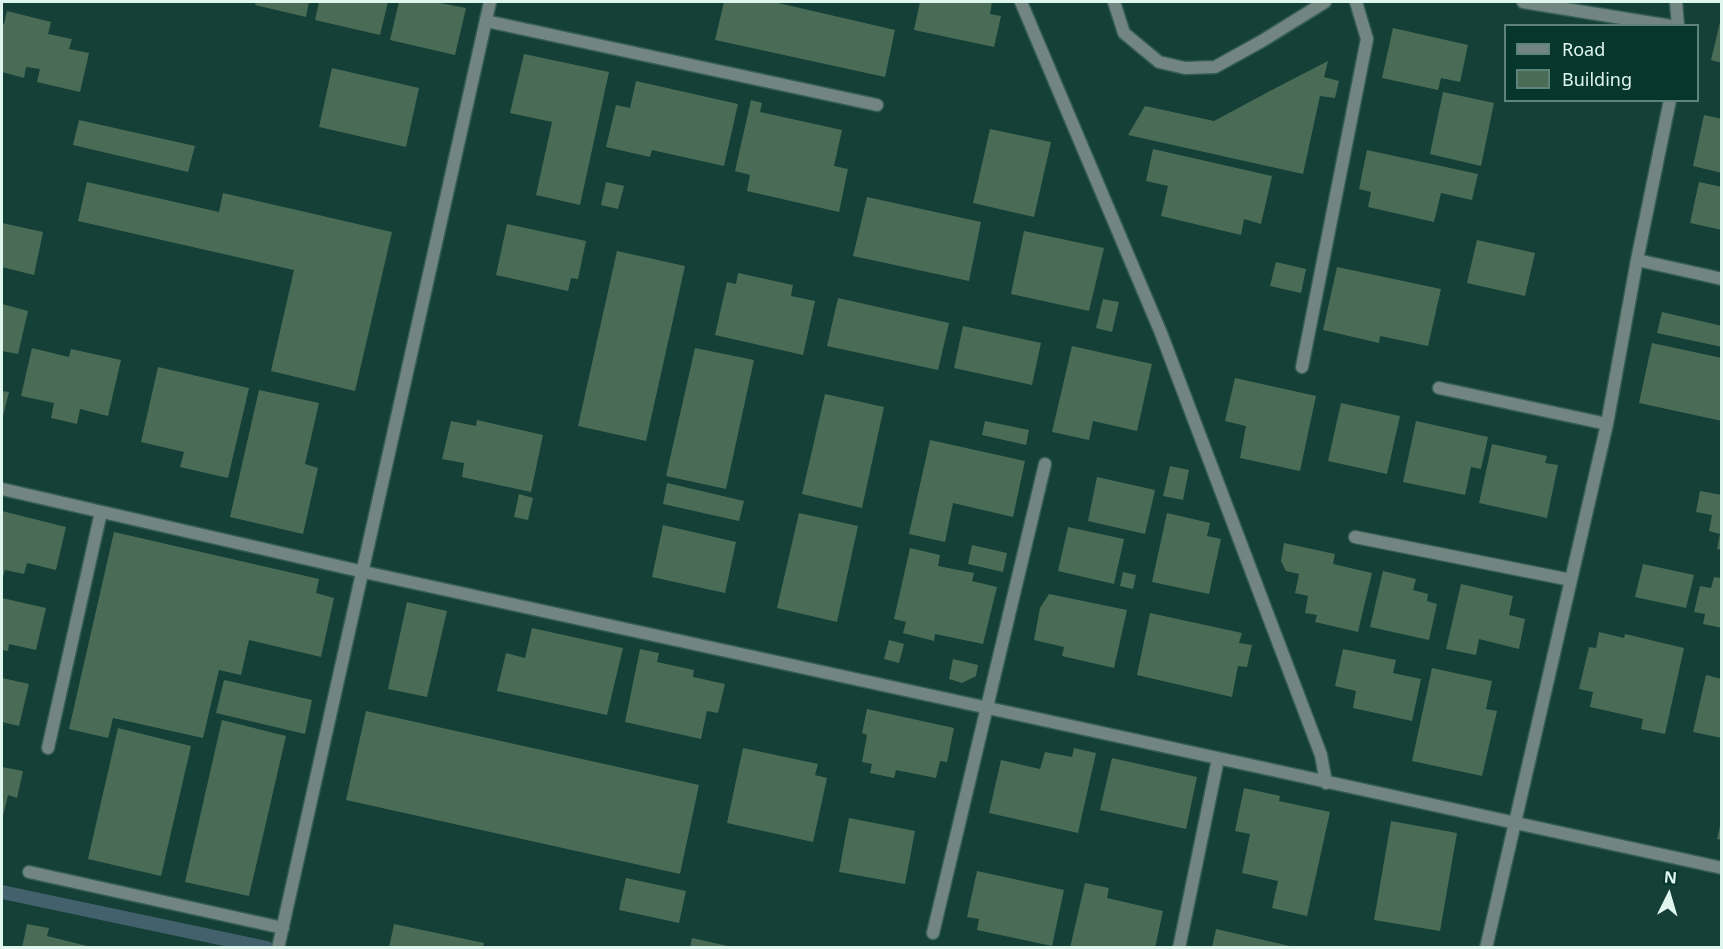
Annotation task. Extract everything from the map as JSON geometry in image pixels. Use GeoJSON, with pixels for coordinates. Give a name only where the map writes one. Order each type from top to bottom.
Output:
{"type":"FeatureCollection","features":[{"type":"Feature","properties":{"kind":"street"},"geometry":{"type":"LineString","coordinates":[[279,948],[490,2]]}},
{"type":"Feature","properties":{"kind":"street"},"geometry":{"type":"LineString","coordinates":[[1021,2],[1161,333],[1321,755],[1326,783]]}},
{"type":"Feature","properties":{"kind":"street"},"geometry":{"type":"LineString","coordinates":[[1114,2],[1124,33],[1159,62],[1185,68],[1215,67],[1325,2]]}},
{"type":"Feature","properties":{"kind":"street"},"geometry":{"type":"LineString","coordinates":[[1302,367],[1367,39],[1356,2]]}},
{"type":"Feature","properties":{"kind":"street"},"geometry":{"type":"LineString","coordinates":[[1523,2],[1659,24]]}},
{"type":"Feature","properties":{"kind":"street"},"geometry":{"type":"LineString","coordinates":[[1676,2],[1678,24]]}},
{"type":"Feature","properties":{"kind":"street"},"geometry":{"type":"LineString","coordinates":[[486,21],[877,105]]}},
{"type":"Feature","properties":{"kind":"street"},"geometry":{"type":"LineString","coordinates":[[1486,948],[1607,424],[1637,260],[1670,102]]}},
{"type":"Feature","properties":{"kind":"street"},"geometry":{"type":"LineString","coordinates":[[1637,260],[1722,279]]}},
{"type":"Feature","properties":{"kind":"street"},"geometry":{"type":"LineString","coordinates":[[1439,388],[1607,424]]}},
{"type":"Feature","properties":{"kind":"street"},"geometry":{"type":"LineString","coordinates":[[933,933],[1045,464]]}},
{"type":"Feature","properties":{"kind":"street"},"geometry":{"type":"LineString","coordinates":[[2,489],[364,572],[1722,868]]}},
{"type":"Feature","properties":{"kind":"street"},"geometry":{"type":"LineString","coordinates":[[48,748],[101,512]]}},
{"type":"Feature","properties":{"kind":"street"},"geometry":{"type":"LineString","coordinates":[[1355,537],[1571,580]]}},
{"type":"Feature","properties":{"kind":"street"},"geometry":{"type":"LineString","coordinates":[[1179,948],[1218,759]]}},
{"type":"Feature","properties":{"kind":"street"},"geometry":{"type":"LineString","coordinates":[[29,872],[283,928]]}},
{"type":"Feature","properties":{"kind":"building"},"geometry":{"type":"Polygon","coordinates":[[[256,2],[309,2],[306,17],[255,5],[256,2]]]}},
{"type":"Feature","properties":{"kind":"building"},"geometry":{"type":"Polygon","coordinates":[[[319,2],[388,2],[380,35],[315,20],[319,2]]]}},
{"type":"Feature","properties":{"kind":"building"},"geometry":{"type":"Polygon","coordinates":[[[399,2],[435,2],[466,8],[455,55],[390,40],[399,2]]]}},
{"type":"Feature","properties":{"kind":"building"},"geometry":{"type":"Polygon","coordinates":[[[724,2],[774,2],[895,30],[885,77],[715,40],[724,2]]]}},
{"type":"Feature","properties":{"kind":"building"},"geometry":{"type":"Polygon","coordinates":[[[920,2],[992,2],[990,14],[1001,16],[994,47],[914,30],[920,2]]]}},
{"type":"Feature","properties":{"kind":"building"},"geometry":{"type":"Polygon","coordinates":[[[7,11],[51,22],[48,34],[72,39],[69,49],[89,53],[80,92],[37,82],[40,69],[26,67],[24,78],[2,72],[2,23],[4,24],[7,11]]]}},
{"type":"Feature","properties":{"kind":"building"},"geometry":{"type":"Polygon","coordinates":[[[1722,18],[1722,63],[1711,60],[1722,18]]]}},
{"type":"Feature","properties":{"kind":"building"},"geometry":{"type":"Polygon","coordinates":[[[1393,28],[1468,45],[1460,82],[1441,78],[1438,90],[1382,78],[1393,28]]]}},
{"type":"Feature","properties":{"kind":"building"},"geometry":{"type":"Polygon","coordinates":[[[524,54],[609,72],[580,205],[536,195],[552,122],[510,113],[524,54]]]}},
{"type":"Feature","properties":{"kind":"building"},"geometry":{"type":"Polygon","coordinates":[[[1328,61],[1324,77],[1339,81],[1335,98],[1320,96],[1303,174],[1128,135],[1145,106],[1214,121],[1328,61]]]}},
{"type":"Feature","properties":{"kind":"building"},"geometry":{"type":"Polygon","coordinates":[[[332,68],[419,88],[406,147],[319,127],[332,68]]]}},
{"type":"Feature","properties":{"kind":"building"},"geometry":{"type":"Polygon","coordinates":[[[636,81],[738,104],[724,166],[652,150],[650,157],[606,147],[616,105],[630,108],[636,81]]]}},
{"type":"Feature","properties":{"kind":"building"},"geometry":{"type":"Polygon","coordinates":[[[1443,92],[1494,103],[1481,166],[1430,154],[1443,92]]]}},
{"type":"Feature","properties":{"kind":"building"},"geometry":{"type":"Polygon","coordinates":[[[751,100],[762,103],[760,112],[842,130],[834,166],[848,169],[839,212],[747,191],[750,175],[735,171],[751,100]]]}},
{"type":"Feature","properties":{"kind":"building"},"geometry":{"type":"Polygon","coordinates":[[[1704,115],[1722,119],[1722,173],[1693,166],[1704,115]]]}},
{"type":"Feature","properties":{"kind":"building"},"geometry":{"type":"Polygon","coordinates":[[[79,120],[195,146],[188,172],[73,145],[79,120]]]}},
{"type":"Feature","properties":{"kind":"building"},"geometry":{"type":"Polygon","coordinates":[[[990,129],[1051,142],[1034,217],[973,203],[990,129]]]}},
{"type":"Feature","properties":{"kind":"building"},"geometry":{"type":"Polygon","coordinates":[[[1153,149],[1272,176],[1261,224],[1244,219],[1241,235],[1161,216],[1168,186],[1146,181],[1153,149]]]}},
{"type":"Feature","properties":{"kind":"building"},"geometry":{"type":"Polygon","coordinates":[[[1367,150],[1478,174],[1472,200],[1441,193],[1434,222],[1368,207],[1371,192],[1359,189],[1367,150]]]}},
{"type":"Feature","properties":{"kind":"building"},"geometry":{"type":"Polygon","coordinates":[[[87,182],[219,212],[223,193],[392,232],[355,391],[271,371],[294,270],[78,221],[87,182]]]}},
{"type":"Feature","properties":{"kind":"building"},"geometry":{"type":"Polygon","coordinates":[[[606,182],[624,186],[618,209],[601,205],[606,182]]]}},
{"type":"Feature","properties":{"kind":"building"},"geometry":{"type":"Polygon","coordinates":[[[1699,182],[1722,187],[1722,230],[1690,223],[1699,182]]]}},
{"type":"Feature","properties":{"kind":"building"},"geometry":{"type":"Polygon","coordinates":[[[867,197],[981,222],[969,281],[853,256],[867,197]]]}},
{"type":"Feature","properties":{"kind":"building"},"geometry":{"type":"Polygon","coordinates":[[[2,223],[43,232],[34,275],[2,267],[2,223]]]}},
{"type":"Feature","properties":{"kind":"building"},"geometry":{"type":"Polygon","coordinates":[[[507,224],[586,241],[578,279],[571,278],[568,291],[496,275],[507,224]]]}},
{"type":"Feature","properties":{"kind":"building"},"geometry":{"type":"Polygon","coordinates":[[[1024,231],[1104,248],[1089,311],[1011,294],[1024,231]]]}},
{"type":"Feature","properties":{"kind":"building"},"geometry":{"type":"Polygon","coordinates":[[[1477,240],[1535,253],[1525,296],[1467,283],[1477,240]]]}},
{"type":"Feature","properties":{"kind":"building"},"geometry":{"type":"Polygon","coordinates":[[[617,251],[685,266],[646,441],[578,426],[617,251]]]}},
{"type":"Feature","properties":{"kind":"building"},"geometry":{"type":"Polygon","coordinates":[[[1276,262],[1306,269],[1301,293],[1270,286],[1276,262]]]}},
{"type":"Feature","properties":{"kind":"building"},"geometry":{"type":"Polygon","coordinates":[[[1337,267],[1441,289],[1428,346],[1380,336],[1379,343],[1323,330],[1337,267]]]}},
{"type":"Feature","properties":{"kind":"building"},"geometry":{"type":"Polygon","coordinates":[[[738,273],[793,285],[791,296],[815,301],[803,355],[715,335],[727,282],[736,284],[738,273]]]}},
{"type":"Feature","properties":{"kind":"building"},"geometry":{"type":"Polygon","coordinates":[[[838,298],[949,323],[938,370],[827,346],[838,298]]]}},
{"type":"Feature","properties":{"kind":"building"},"geometry":{"type":"Polygon","coordinates":[[[1103,299],[1119,302],[1112,332],[1096,328],[1103,299]]]}},
{"type":"Feature","properties":{"kind":"building"},"geometry":{"type":"Polygon","coordinates":[[[2,304],[28,311],[18,354],[2,351],[2,304]]]}},
{"type":"Feature","properties":{"kind":"building"},"geometry":{"type":"Polygon","coordinates":[[[1662,312],[1722,326],[1722,347],[1657,333],[1662,312]]]}},
{"type":"Feature","properties":{"kind":"building"},"geometry":{"type":"Polygon","coordinates":[[[963,326],[1041,343],[1032,385],[954,368],[963,326]]]}},
{"type":"Feature","properties":{"kind":"building"},"geometry":{"type":"Polygon","coordinates":[[[1652,343],[1722,358],[1722,421],[1639,403],[1652,343]]]}},
{"type":"Feature","properties":{"kind":"building"},"geometry":{"type":"Polygon","coordinates":[[[1072,346],[1152,364],[1137,431],[1093,421],[1089,440],[1052,432],[1072,346]]]}},
{"type":"Feature","properties":{"kind":"building"},"geometry":{"type":"Polygon","coordinates":[[[32,348],[69,357],[71,349],[121,360],[108,416],[80,409],[77,424],[51,418],[54,403],[21,396],[32,348]]]}},
{"type":"Feature","properties":{"kind":"building"},"geometry":{"type":"Polygon","coordinates":[[[695,348],[754,360],[726,489],[666,476],[695,348]]]}},
{"type":"Feature","properties":{"kind":"building"},"geometry":{"type":"Polygon","coordinates":[[[158,367],[249,388],[228,478],[180,467],[184,452],[141,442],[158,367]]]}},
{"type":"Feature","properties":{"kind":"building"},"geometry":{"type":"Polygon","coordinates":[[[1235,378],[1316,396],[1300,471],[1240,458],[1246,426],[1225,421],[1235,378]]]}},
{"type":"Feature","properties":{"kind":"building"},"geometry":{"type":"Polygon","coordinates":[[[259,390],[319,403],[305,464],[318,468],[303,534],[230,517],[259,390]]]}},
{"type":"Feature","properties":{"kind":"building"},"geometry":{"type":"Polygon","coordinates":[[[2,391],[9,392],[2,420],[2,391]]]}},
{"type":"Feature","properties":{"kind":"building"},"geometry":{"type":"Polygon","coordinates":[[[825,394],[884,407],[862,508],[802,494],[825,394]]]}},
{"type":"Feature","properties":{"kind":"building"},"geometry":{"type":"Polygon","coordinates":[[[1341,403],[1400,416],[1387,474],[1328,461],[1341,403]]]}},
{"type":"Feature","properties":{"kind":"building"},"geometry":{"type":"Polygon","coordinates":[[[477,420],[543,435],[531,492],[462,477],[464,463],[442,459],[451,421],[476,426],[477,420]]]}},
{"type":"Feature","properties":{"kind":"building"},"geometry":{"type":"Polygon","coordinates":[[[985,421],[1029,430],[1026,445],[982,435],[985,421]]]}},
{"type":"Feature","properties":{"kind":"building"},"geometry":{"type":"Polygon","coordinates":[[[1416,421],[1488,437],[1481,469],[1471,467],[1465,495],[1403,482],[1416,421]]]}},
{"type":"Feature","properties":{"kind":"building"},"geometry":{"type":"Polygon","coordinates":[[[930,440],[1025,461],[1013,517],[953,503],[945,542],[909,534],[930,440]]]}},
{"type":"Feature","properties":{"kind":"building"},"geometry":{"type":"Polygon","coordinates":[[[1492,444],[1547,456],[1545,463],[1558,465],[1547,518],[1479,503],[1492,444]]]}},
{"type":"Feature","properties":{"kind":"building"},"geometry":{"type":"Polygon","coordinates":[[[1170,466],[1189,470],[1183,500],[1163,496],[1170,466]]]}},
{"type":"Feature","properties":{"kind":"building"},"geometry":{"type":"Polygon","coordinates":[[[1097,477],[1155,490],[1145,534],[1088,521],[1097,477]]]}},
{"type":"Feature","properties":{"kind":"building"},"geometry":{"type":"Polygon","coordinates":[[[667,483],[744,501],[739,521],[663,504],[667,483]]]}},
{"type":"Feature","properties":{"kind":"building"},"geometry":{"type":"Polygon","coordinates":[[[1700,491],[1722,495],[1722,550],[1717,549],[1720,534],[1709,531],[1712,515],[1696,512],[1700,491]]]}},
{"type":"Feature","properties":{"kind":"building"},"geometry":{"type":"Polygon","coordinates":[[[519,494],[533,498],[528,520],[514,517],[519,494]]]}},
{"type":"Feature","properties":{"kind":"building"},"geometry":{"type":"Polygon","coordinates":[[[2,511],[66,527],[56,570],[27,563],[24,574],[5,570],[2,580],[2,511]]]}},
{"type":"Feature","properties":{"kind":"building"},"geometry":{"type":"Polygon","coordinates":[[[799,513],[858,526],[837,622],[777,608],[799,513]]]}},
{"type":"Feature","properties":{"kind":"building"},"geometry":{"type":"Polygon","coordinates":[[[1167,513],[1210,523],[1207,536],[1221,539],[1209,594],[1152,582],[1167,513]]]}},
{"type":"Feature","properties":{"kind":"building"},"geometry":{"type":"Polygon","coordinates":[[[663,525],[736,542],[725,593],[652,577],[663,525]]]}},
{"type":"Feature","properties":{"kind":"building"},"geometry":{"type":"Polygon","coordinates":[[[1068,527],[1124,539],[1114,584],[1058,571],[1068,527]]]}},
{"type":"Feature","properties":{"kind":"building"},"geometry":{"type":"Polygon","coordinates":[[[114,532],[319,579],[316,593],[334,598],[321,657],[249,640],[241,675],[219,670],[203,738],[113,718],[108,738],[69,729],[114,532]]]}},
{"type":"Feature","properties":{"kind":"building"},"geometry":{"type":"Polygon","coordinates":[[[1284,543],[1335,554],[1333,564],[1372,573],[1358,632],[1315,622],[1317,615],[1305,613],[1308,596],[1295,593],[1299,574],[1286,571],[1281,561],[1284,543]]]}},
{"type":"Feature","properties":{"kind":"building"},"geometry":{"type":"Polygon","coordinates":[[[972,545],[1007,553],[1003,572],[968,564],[972,545]]]}},
{"type":"Feature","properties":{"kind":"building"},"geometry":{"type":"Polygon","coordinates":[[[910,548],[940,555],[938,566],[974,573],[972,581],[997,587],[983,644],[935,634],[934,641],[903,633],[906,622],[894,619],[910,548]]]}},
{"type":"Feature","properties":{"kind":"building"},"geometry":{"type":"Polygon","coordinates":[[[1643,564],[1694,575],[1686,608],[1635,597],[1643,564]]]}},
{"type":"Feature","properties":{"kind":"building"},"geometry":{"type":"Polygon","coordinates":[[[1383,571],[1416,579],[1413,590],[1428,594],[1427,601],[1437,604],[1429,640],[1370,627],[1383,571]]]}},
{"type":"Feature","properties":{"kind":"building"},"geometry":{"type":"Polygon","coordinates":[[[1123,572],[1136,575],[1133,589],[1120,586],[1123,572]]]}},
{"type":"Feature","properties":{"kind":"building"},"geometry":{"type":"Polygon","coordinates":[[[1714,577],[1722,578],[1722,628],[1703,624],[1705,614],[1694,612],[1700,586],[1711,588],[1714,577]]]}},
{"type":"Feature","properties":{"kind":"building"},"geometry":{"type":"Polygon","coordinates":[[[1461,584],[1513,596],[1509,615],[1525,619],[1519,649],[1479,639],[1476,655],[1446,649],[1461,584]]]}},
{"type":"Feature","properties":{"kind":"building"},"geometry":{"type":"Polygon","coordinates":[[[1049,594],[1127,610],[1114,668],[1062,656],[1064,647],[1034,640],[1040,608],[1049,594]]]}},
{"type":"Feature","properties":{"kind":"building"},"geometry":{"type":"Polygon","coordinates":[[[2,598],[46,608],[36,650],[9,644],[8,651],[2,650],[2,598]]]}},
{"type":"Feature","properties":{"kind":"building"},"geometry":{"type":"Polygon","coordinates":[[[407,602],[447,611],[427,697],[388,689],[407,602]]]}},
{"type":"Feature","properties":{"kind":"building"},"geometry":{"type":"Polygon","coordinates":[[[1150,613],[1242,633],[1239,643],[1252,645],[1247,667],[1238,666],[1232,697],[1137,675],[1150,613]]]}},
{"type":"Feature","properties":{"kind":"building"},"geometry":{"type":"Polygon","coordinates":[[[532,628],[623,648],[607,715],[497,691],[506,653],[525,658],[532,628]]]}},
{"type":"Feature","properties":{"kind":"building"},"geometry":{"type":"Polygon","coordinates":[[[1599,632],[1624,638],[1625,634],[1684,648],[1665,734],[1641,729],[1643,719],[1590,707],[1593,692],[1579,689],[1589,647],[1596,648],[1599,632]]]}},
{"type":"Feature","properties":{"kind":"building"},"geometry":{"type":"Polygon","coordinates":[[[889,640],[904,644],[899,663],[884,659],[889,640]]]}},
{"type":"Feature","properties":{"kind":"building"},"geometry":{"type":"Polygon","coordinates":[[[640,649],[659,653],[657,662],[694,670],[693,677],[725,684],[718,713],[707,711],[701,739],[625,722],[640,649]]]}},
{"type":"Feature","properties":{"kind":"building"},"geometry":{"type":"Polygon","coordinates":[[[1343,649],[1396,660],[1393,673],[1421,679],[1412,721],[1353,708],[1356,691],[1335,686],[1343,649]]]}},
{"type":"Feature","properties":{"kind":"building"},"geometry":{"type":"Polygon","coordinates":[[[953,659],[978,665],[976,676],[962,683],[949,679],[953,659]]]}},
{"type":"Feature","properties":{"kind":"building"},"geometry":{"type":"Polygon","coordinates":[[[1432,668],[1492,681],[1486,709],[1497,711],[1482,776],[1412,761],[1432,668]]]}},
{"type":"Feature","properties":{"kind":"building"},"geometry":{"type":"Polygon","coordinates":[[[1706,675],[1722,679],[1722,738],[1693,732],[1706,675]]]}},
{"type":"Feature","properties":{"kind":"building"},"geometry":{"type":"Polygon","coordinates":[[[2,678],[29,684],[19,726],[2,722],[2,678]]]}},
{"type":"Feature","properties":{"kind":"building"},"geometry":{"type":"Polygon","coordinates":[[[224,680],[312,700],[305,734],[216,713],[224,680]]]}},
{"type":"Feature","properties":{"kind":"building"},"geometry":{"type":"Polygon","coordinates":[[[867,709],[954,728],[947,762],[940,761],[936,778],[896,770],[894,778],[870,773],[872,764],[862,762],[867,735],[862,733],[867,709]]]}},
{"type":"Feature","properties":{"kind":"building"},"geometry":{"type":"Polygon","coordinates":[[[366,711],[699,785],[680,874],[346,800],[366,711]]]}},
{"type":"Feature","properties":{"kind":"building"},"geometry":{"type":"Polygon","coordinates":[[[222,720],[286,736],[249,896],[185,882],[222,720]]]}},
{"type":"Feature","properties":{"kind":"building"},"geometry":{"type":"Polygon","coordinates":[[[118,728],[191,746],[161,876],[88,859],[118,728]]]}},
{"type":"Feature","properties":{"kind":"building"},"geometry":{"type":"Polygon","coordinates":[[[743,748],[818,764],[815,775],[827,778],[813,842],[727,823],[743,748]]]}},
{"type":"Feature","properties":{"kind":"building"},"geometry":{"type":"Polygon","coordinates":[[[1074,748],[1096,753],[1078,833],[989,813],[1001,760],[1040,769],[1045,752],[1072,757],[1074,748]]]}},
{"type":"Feature","properties":{"kind":"building"},"geometry":{"type":"Polygon","coordinates":[[[1112,758],[1197,777],[1186,829],[1100,810],[1112,758]]]}},
{"type":"Feature","properties":{"kind":"building"},"geometry":{"type":"Polygon","coordinates":[[[2,767],[23,771],[17,798],[8,795],[2,820],[2,767]]]}},
{"type":"Feature","properties":{"kind":"building"},"geometry":{"type":"Polygon","coordinates":[[[1244,788],[1280,796],[1279,801],[1330,812],[1307,916],[1272,908],[1278,881],[1242,873],[1250,834],[1235,831],[1244,788]]]}},
{"type":"Feature","properties":{"kind":"building"},"geometry":{"type":"Polygon","coordinates":[[[849,818],[915,831],[905,884],[839,872],[849,818]]]}},
{"type":"Feature","properties":{"kind":"building"},"geometry":{"type":"Polygon","coordinates":[[[1391,821],[1457,833],[1440,931],[1374,920],[1391,821]]]}},
{"type":"Feature","properties":{"kind":"building"},"geometry":{"type":"Polygon","coordinates":[[[1722,821],[1722,840],[1717,839],[1722,821]]]}},
{"type":"Feature","properties":{"kind":"building"},"geometry":{"type":"Polygon","coordinates":[[[977,871],[1064,890],[1052,946],[977,930],[979,919],[967,917],[977,871]]]}},
{"type":"Feature","properties":{"kind":"building"},"geometry":{"type":"Polygon","coordinates":[[[626,878],[686,891],[679,923],[619,910],[626,878]]]}},
{"type":"Feature","properties":{"kind":"building"},"geometry":{"type":"Polygon","coordinates":[[[1085,883],[1109,888],[1107,898],[1163,911],[1155,948],[1070,948],[1085,883]]]}},
{"type":"Feature","properties":{"kind":"building"},"geometry":{"type":"Polygon","coordinates":[[[27,924],[49,928],[47,936],[95,948],[22,948],[27,924]]]}},
{"type":"Feature","properties":{"kind":"building"},"geometry":{"type":"Polygon","coordinates":[[[394,924],[484,943],[483,948],[389,948],[394,924]]]}},
{"type":"Feature","properties":{"kind":"building"},"geometry":{"type":"Polygon","coordinates":[[[1216,929],[1294,947],[1294,948],[1212,948],[1216,929]]]}},
{"type":"Feature","properties":{"kind":"building"},"geometry":{"type":"Polygon","coordinates":[[[692,938],[732,947],[732,948],[690,948],[692,938]]]}},
{"type":"Feature","properties":{"kind":"waterway"},"geometry":{"type":"LineString","coordinates":[[2,892],[267,948]]}}]}
